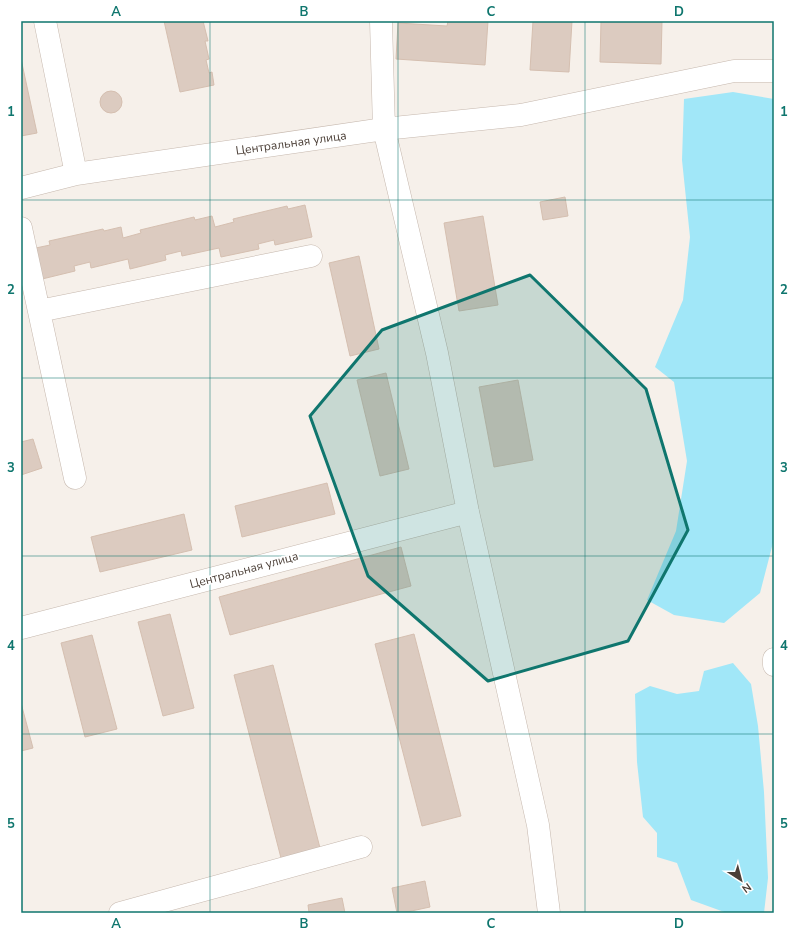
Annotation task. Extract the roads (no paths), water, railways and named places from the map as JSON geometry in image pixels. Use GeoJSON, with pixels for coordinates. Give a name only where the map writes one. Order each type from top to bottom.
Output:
{"type":"FeatureCollection","features":[{"type":"Feature","properties":{"kind":"street"},"geometry":{"type":"LineString","coordinates":[[45,21],[76,174]]}},
{"type":"Feature","properties":{"kind":"street"},"geometry":{"type":"LineString","coordinates":[[381,21],[384,129],[437,353],[468,512],[538,825],[549,913]]}},
{"type":"Feature","properties":{"kind":"street","name":"Центральная улица"},"geometry":{"type":"LineString","coordinates":[[21,188],[76,174],[384,129],[520,115],[734,71],[774,71]]}},
{"type":"Feature","properties":{"kind":"street"},"geometry":{"type":"LineString","coordinates":[[21,228],[75,478]]}},
{"type":"Feature","properties":{"kind":"street"},"geometry":{"type":"LineString","coordinates":[[39,310],[311,256]]}},
{"type":"Feature","properties":{"kind":"street","name":"Центральная улица"},"geometry":{"type":"LineString","coordinates":[[21,628],[468,512]]}},
{"type":"Feature","properties":{"kind":"street"},"geometry":{"type":"LineString","coordinates":[[774,659],[774,665]]}},
{"type":"Feature","properties":{"kind":"street"},"geometry":{"type":"LineString","coordinates":[[120,913],[361,847]]}},
{"type":"Feature","properties":{"kind":"water"},"geometry":{"type":"Polygon","coordinates":[[[733,92],[774,99],[774,539],[760,593],[724,623],[674,615],[647,600],[676,531],[687,461],[674,382],[655,367],[683,300],[690,237],[682,160],[684,99],[733,92]]]}},
{"type":"Feature","properties":{"kind":"water"},"geometry":{"type":"Polygon","coordinates":[[[733,663],[751,684],[758,726],[764,792],[768,878],[764,913],[727,913],[691,900],[677,863],[657,857],[657,833],[643,817],[637,762],[635,694],[650,686],[677,694],[699,691],[704,671],[733,663]]]}}]}
